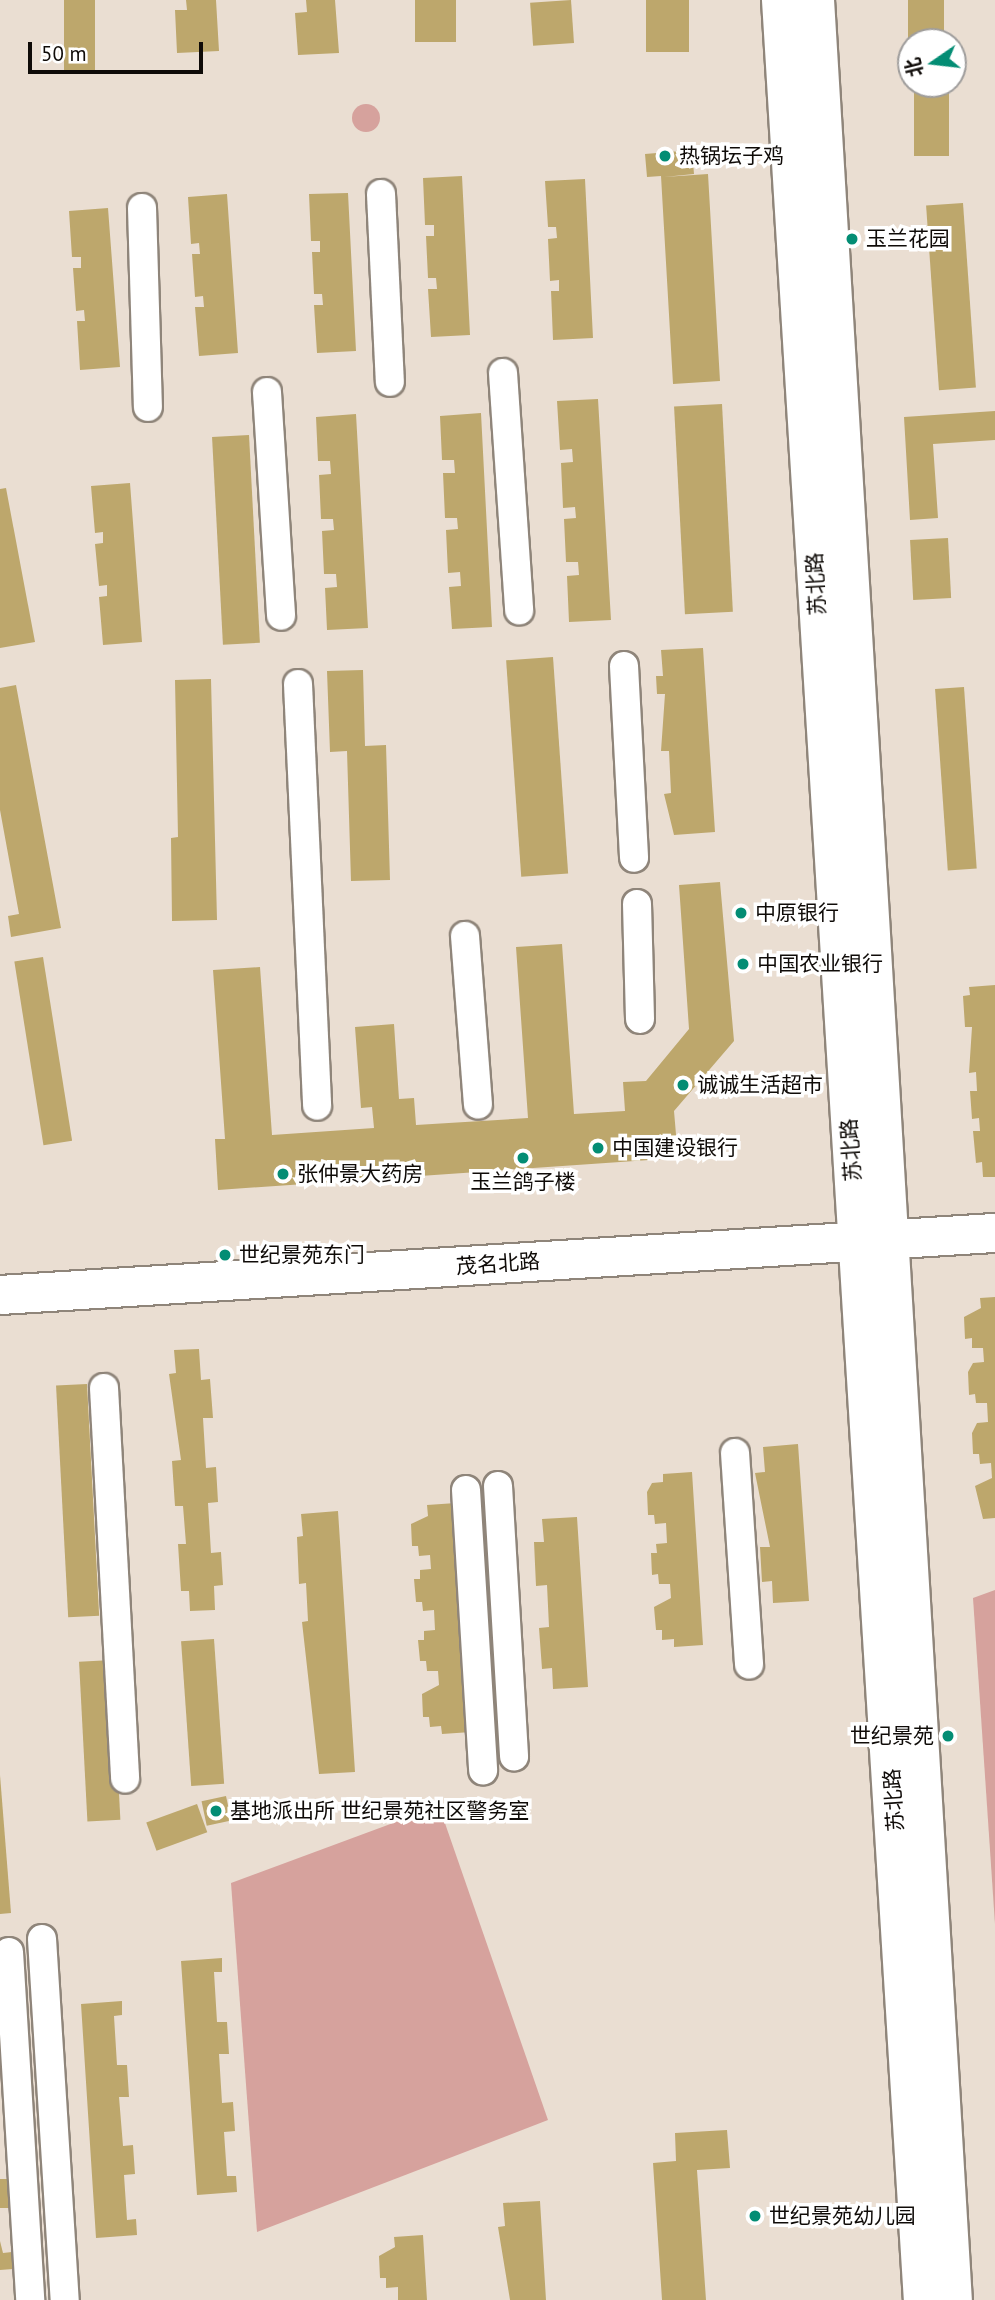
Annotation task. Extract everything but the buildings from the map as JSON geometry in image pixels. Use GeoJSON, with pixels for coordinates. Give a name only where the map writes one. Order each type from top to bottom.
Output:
{"type":"FeatureCollection","features":[{"type":"Feature","properties":{"kind":"main road","name":"苏北路"},"geometry":{"type":"LineString","coordinates":[[781,0],[953,2300]]}},
{"type":"Feature","properties":{"kind":"main road","name":"苏北路"},"geometry":{"type":"LineString","coordinates":[[815,0],[923,2300]]}},
{"type":"Feature","properties":{"kind":"main road","name":"茂名北路"},"geometry":{"type":"LineString","coordinates":[[0,1295],[995,1233]]}},
{"type":"Feature","properties":{"kind":"street"},"geometry":{"type":"LineString","coordinates":[[381,194],[390,382]]}},
{"type":"Feature","properties":{"kind":"street"},"geometry":{"type":"LineString","coordinates":[[142,208],[148,407]]}},
{"type":"Feature","properties":{"kind":"street"},"geometry":{"type":"LineString","coordinates":[[503,373],[519,610]]}},
{"type":"Feature","properties":{"kind":"street"},"geometry":{"type":"LineString","coordinates":[[267,392],[281,616]]}},
{"type":"Feature","properties":{"kind":"street"},"geometry":{"type":"LineString","coordinates":[[624,666],[634,858]]}},
{"type":"Feature","properties":{"kind":"street"},"geometry":{"type":"LineString","coordinates":[[298,684],[317,1106]]}},
{"type":"Feature","properties":{"kind":"street"},"geometry":{"type":"LineString","coordinates":[[636,904],[640,1019]]}},
{"type":"Feature","properties":{"kind":"street"},"geometry":{"type":"LineString","coordinates":[[465,936],[478,1105]]}},
{"type":"Feature","properties":{"kind":"street"},"geometry":{"type":"LineString","coordinates":[[104,1388],[125,1778]]}},
{"type":"Feature","properties":{"kind":"street"},"geometry":{"type":"LineString","coordinates":[[735,1452],[748,1665]]}},
{"type":"Feature","properties":{"kind":"street"},"geometry":{"type":"LineString","coordinates":[[498,1486],[514,1757]]}},
{"type":"Feature","properties":{"kind":"street"},"geometry":{"type":"LineString","coordinates":[[466,1490],[483,1770]]}},
{"type":"Feature","properties":{"kind":"street"},"geometry":{"type":"LineString","coordinates":[[42,1939],[65,2300]]}},
{"type":"Feature","properties":{"kind":"street"},"geometry":{"type":"LineString","coordinates":[[9,1952],[30,2300]]}},
{"type":"Feature","properties":{"kind":"shaded area"},"geometry":{"type":"Polygon","coordinates":[[[366,104],[376,108],[380,118],[376,128],[366,132],[356,128],[352,118],[356,108],[366,104]]]}},
{"type":"Feature","properties":{"kind":"shaded area"},"geometry":{"type":"Polygon","coordinates":[[[995,1590],[995,1924],[973,1598],[995,1590]]]}},
{"type":"Feature","properties":{"kind":"shaded area"},"geometry":{"type":"Polygon","coordinates":[[[439,1806],[548,2120],[257,2232],[231,1883],[439,1806]]]}},
{"type":"Feature","properties":{"kind":"place","name":"热锅坛子鸡"},"geometry":{"type":"Point","coordinates":[665,156]}},
{"type":"Feature","properties":{"kind":"place","name":"玉兰花园"},"geometry":{"type":"Point","coordinates":[852,239]}},
{"type":"Feature","properties":{"kind":"place","name":"中原银行"},"geometry":{"type":"Point","coordinates":[741,913]}},
{"type":"Feature","properties":{"kind":"place","name":"中国农业银行"},"geometry":{"type":"Point","coordinates":[743,964]}},
{"type":"Feature","properties":{"kind":"place","name":"诚诚生活超市"},"geometry":{"type":"Point","coordinates":[683,1085]}},
{"type":"Feature","properties":{"kind":"place","name":"中国建设银行"},"geometry":{"type":"Point","coordinates":[598,1148]}},
{"type":"Feature","properties":{"kind":"place","name":"玉兰鸽子楼"},"geometry":{"type":"Point","coordinates":[523,1158]}},
{"type":"Feature","properties":{"kind":"place","name":"张仲景大药房"},"geometry":{"type":"Point","coordinates":[283,1174]}},
{"type":"Feature","properties":{"kind":"place","name":"世纪景苑东门"},"geometry":{"type":"Point","coordinates":[225,1255]}},
{"type":"Feature","properties":{"kind":"place","name":"世纪景苑"},"geometry":{"type":"Point","coordinates":[948,1736]}},
{"type":"Feature","properties":{"kind":"place","name":"基地派出所 世纪景苑社区警务室"},"geometry":{"type":"Point","coordinates":[216,1811]}},
{"type":"Feature","properties":{"kind":"place","name":"世纪景苑幼儿园"},"geometry":{"type":"Point","coordinates":[755,2216]}}]}
